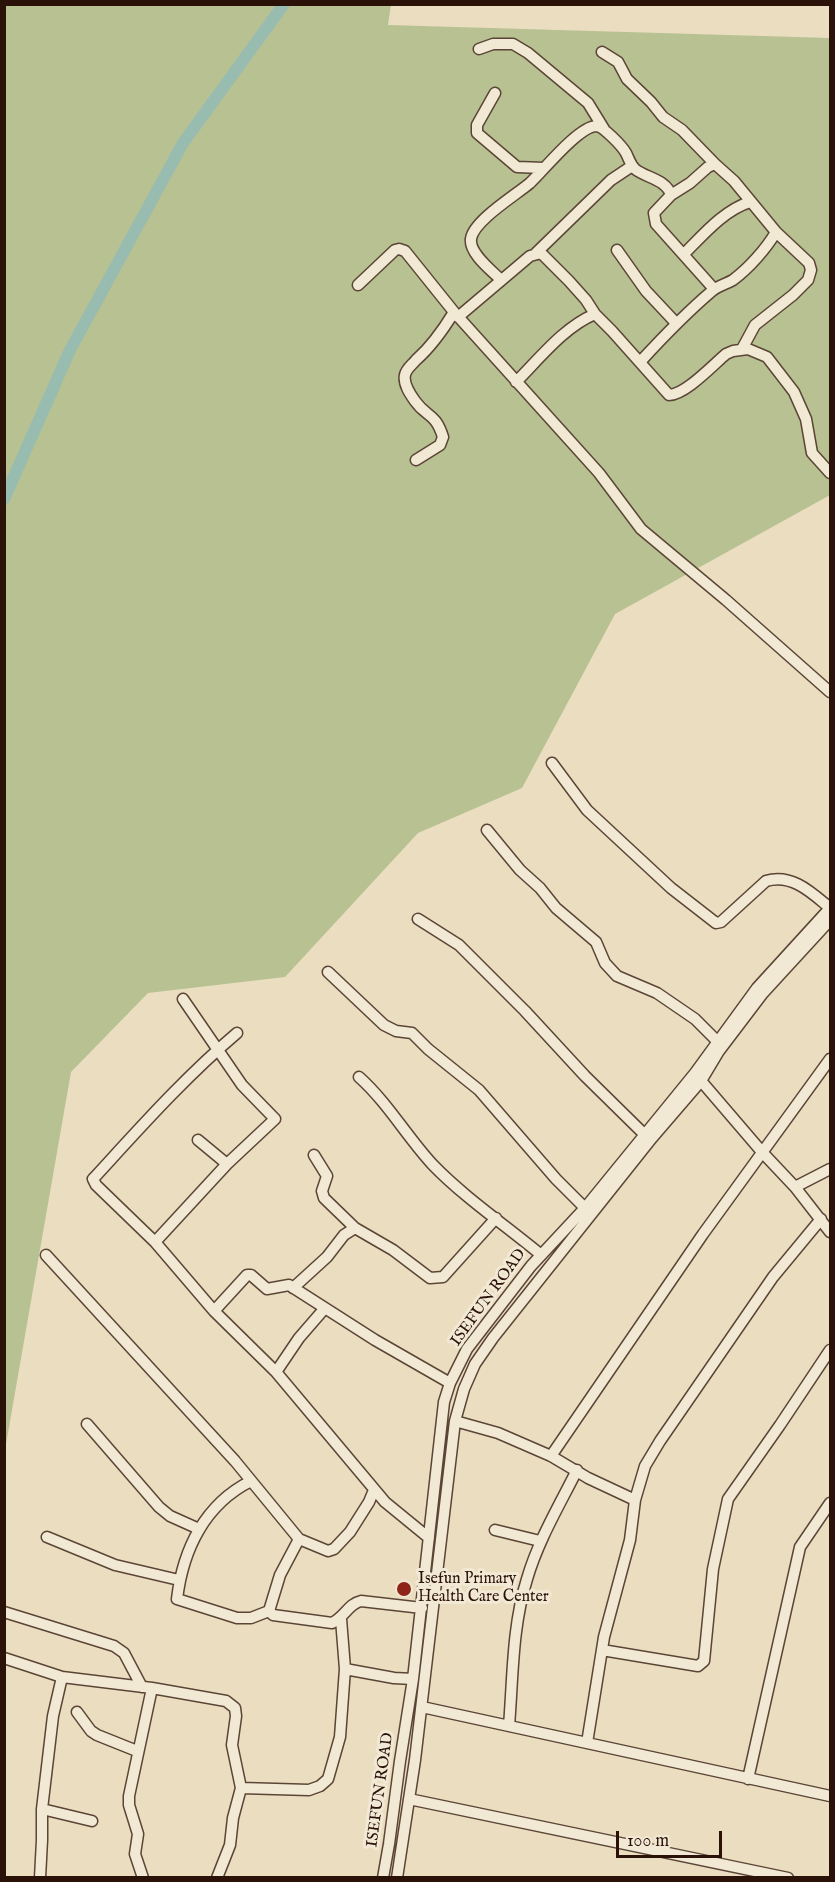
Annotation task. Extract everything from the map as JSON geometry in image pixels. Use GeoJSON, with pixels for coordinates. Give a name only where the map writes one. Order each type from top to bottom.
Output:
{"type":"FeatureCollection","features":[{"type":"Feature","properties":{"kind":"street"},"geometry":{"type":"LineString","coordinates":[[479,49],[493,44],[513,44],[528,53],[588,103],[604,129],[625,151],[632,166],[659,181],[671,195]]}},
{"type":"Feature","properties":{"kind":"street"},"geometry":{"type":"LineString","coordinates":[[602,52],[618,62],[627,79],[663,117],[682,130],[734,181],[776,232],[809,263],[811,270],[807,280],[793,295],[755,325],[742,349]]}},
{"type":"Feature","properties":{"kind":"street"},"geometry":{"type":"LineString","coordinates":[[495,93],[477,125],[477,133],[517,167],[544,168]]}},
{"type":"Feature","properties":{"kind":"street"},"geometry":{"type":"LineString","coordinates":[[500,279],[474,251],[470,242],[473,233],[489,215],[530,182],[579,135],[591,127],[597,126],[604,129]]}},
{"type":"Feature","properties":{"kind":"street"},"geometry":{"type":"LineString","coordinates":[[714,289],[659,229],[654,213],[671,195],[715,164]]}},
{"type":"Feature","properties":{"kind":"street"},"geometry":{"type":"LineString","coordinates":[[416,460],[440,445],[443,437],[434,417],[418,405],[409,392],[405,382],[408,369],[434,343],[456,315],[536,253],[611,180],[632,166]]}},
{"type":"Feature","properties":{"kind":"street"},"geometry":{"type":"LineString","coordinates":[[684,254],[722,219],[740,205],[750,202]]}},
{"type":"Feature","properties":{"kind":"street"},"geometry":{"type":"LineString","coordinates":[[640,363],[676,323],[714,289],[732,280],[770,242],[776,232]]}},
{"type":"Feature","properties":{"kind":"street"},"geometry":{"type":"LineString","coordinates":[[617,249],[646,291],[676,323]]}},
{"type":"Feature","properties":{"kind":"street"},"geometry":{"type":"LineString","coordinates":[[358,285],[394,250],[405,250],[456,315],[599,473],[641,529],[831,692]]}},
{"type":"Feature","properties":{"kind":"street"},"geometry":{"type":"LineString","coordinates":[[536,253],[546,256],[669,395],[675,395],[686,388],[726,354],[742,349],[758,352],[767,357],[794,392],[806,419],[812,453],[831,473]]}},
{"type":"Feature","properties":{"kind":"street"},"geometry":{"type":"LineString","coordinates":[[516,382],[570,330],[583,319],[595,314]]}},
{"type":"Feature","properties":{"kind":"street"},"geometry":{"type":"LineString","coordinates":[[552,763],[587,810],[671,888],[716,923],[721,922],[766,881],[773,879],[785,880],[804,887],[830,908]]}},
{"type":"Feature","properties":{"kind":"street"},"geometry":{"type":"LineString","coordinates":[[488,830],[520,870],[540,888],[556,908],[596,942],[606,963],[617,976],[657,993],[695,1019],[717,1041]]}},
{"type":"Feature","properties":{"kind":"street","name":"ISEFUN ROAD"},"geometry":{"type":"LineString","coordinates":[[382,1878],[390,1844],[413,1679],[444,1402],[450,1383],[467,1349],[540,1254],[585,1208],[644,1134],[698,1077],[717,1041],[757,988],[830,908]]}},
{"type":"Feature","properties":{"kind":"street"},"geometry":{"type":"LineString","coordinates":[[418,919],[459,945],[644,1134]]}},
{"type":"Feature","properties":{"kind":"street"},"geometry":{"type":"LineString","coordinates":[[827,923],[831,937]]}},
{"type":"Feature","properties":{"kind":"street","name":"ISEFUN ROAD"},"geometry":{"type":"LineString","coordinates":[[397,1878],[422,1707],[455,1421],[464,1389],[475,1364],[763,993],[827,923]]}},
{"type":"Feature","properties":{"kind":"street"},"geometry":{"type":"LineString","coordinates":[[328,972],[384,1025],[412,1033],[428,1049],[479,1090],[556,1179],[585,1208]]}},
{"type":"Feature","properties":{"kind":"street"},"geometry":{"type":"LineString","coordinates":[[155,1242],[227,1164],[275,1119],[242,1085],[183,999]]}},
{"type":"Feature","properties":{"kind":"street"},"geometry":{"type":"LineString","coordinates":[[237,1033],[217,1050],[93,1179],[96,1185],[155,1242],[213,1311],[276,1372],[385,1502],[429,1538]]}},
{"type":"Feature","properties":{"kind":"street"},"geometry":{"type":"LineString","coordinates":[[551,1456],[762,1152],[831,1059]]}},
{"type":"Feature","properties":{"kind":"street"},"geometry":{"type":"LineString","coordinates":[[359,1077],[377,1093],[433,1164],[455,1185],[540,1254]]}},
{"type":"Feature","properties":{"kind":"street"},"geometry":{"type":"LineString","coordinates":[[698,1077],[795,1187],[831,1232]]}},
{"type":"Feature","properties":{"kind":"street"},"geometry":{"type":"LineString","coordinates":[[198,1140],[227,1164]]}},
{"type":"Feature","properties":{"kind":"street"},"geometry":{"type":"LineString","coordinates":[[314,1155],[327,1176],[322,1191],[324,1198],[355,1228],[393,1250],[430,1278],[440,1279],[496,1218]]}},
{"type":"Feature","properties":{"kind":"street"},"geometry":{"type":"LineString","coordinates":[[795,1187],[831,1169]]}},
{"type":"Feature","properties":{"kind":"street"},"geometry":{"type":"LineString","coordinates":[[587,1743],[602,1650],[630,1540],[635,1500],[645,1466],[773,1277],[821,1219]]}},
{"type":"Feature","properties":{"kind":"street"},"geometry":{"type":"LineString","coordinates":[[293,1288],[327,1257],[344,1235],[355,1228]]}},
{"type":"Feature","properties":{"kind":"street"},"geometry":{"type":"LineString","coordinates":[[46,1255],[189,1409],[299,1539],[328,1551],[334,1549],[350,1532],[374,1490]]}},
{"type":"Feature","properties":{"kind":"street"},"geometry":{"type":"LineString","coordinates":[[213,1311],[248,1275],[252,1275],[267,1289],[289,1285],[375,1340],[450,1383]]}},
{"type":"Feature","properties":{"kind":"street"},"geometry":{"type":"LineString","coordinates":[[276,1372],[299,1338],[325,1308]]}},
{"type":"Feature","properties":{"kind":"street"},"geometry":{"type":"LineString","coordinates":[[602,1650],[698,1666],[702,1664],[713,1569],[728,1499],[831,1350]]}},
{"type":"Feature","properties":{"kind":"street"},"geometry":{"type":"LineString","coordinates":[[455,1421],[498,1433],[551,1456],[588,1478],[635,1500]]}},
{"type":"Feature","properties":{"kind":"street"},"geometry":{"type":"LineString","coordinates":[[87,1424],[159,1507],[170,1516],[199,1529]]}},
{"type":"Feature","properties":{"kind":"street"},"geometry":{"type":"LineString","coordinates":[[509,1726],[517,1624],[526,1580],[540,1541],[577,1470]]}},
{"type":"Feature","properties":{"kind":"street"},"geometry":{"type":"LineString","coordinates":[[251,1480],[233,1490],[219,1502],[199,1529],[179,1580],[177,1599],[237,1618],[251,1618],[269,1611]]}},
{"type":"Feature","properties":{"kind":"street"},"geometry":{"type":"LineString","coordinates":[[369,1502],[385,1502]]}},
{"type":"Feature","properties":{"kind":"street"},"geometry":{"type":"LineString","coordinates":[[748,1779],[800,1547],[831,1503]]}},
{"type":"Feature","properties":{"kind":"street"},"geometry":{"type":"LineString","coordinates":[[495,1530],[540,1541]]}},
{"type":"Feature","properties":{"kind":"street"},"geometry":{"type":"LineString","coordinates":[[47,1537],[115,1566],[179,1580]]}},
{"type":"Feature","properties":{"kind":"street"},"geometry":{"type":"LineString","coordinates":[[269,1611],[280,1575],[299,1539]]}},
{"type":"Feature","properties":{"kind":"street"},"geometry":{"type":"LineString","coordinates":[[269,1611],[273,1615],[327,1623],[341,1619],[355,1602],[361,1601],[422,1608]]}},
{"type":"Feature","properties":{"kind":"street"},"geometry":{"type":"LineString","coordinates":[[4,1612],[114,1646],[124,1653],[147,1688],[129,1805],[137,1824],[135,1854],[143,1878]]}},
{"type":"Feature","properties":{"kind":"street"},"geometry":{"type":"LineString","coordinates":[[241,1788],[309,1790],[320,1786],[327,1779],[340,1737],[345,1669],[341,1619]]}},
{"type":"Feature","properties":{"kind":"street"},"geometry":{"type":"LineString","coordinates":[[4,1658],[62,1677],[226,1701],[235,1708],[232,1745],[241,1788],[233,1818],[230,1845],[217,1878]]}},
{"type":"Feature","properties":{"kind":"street"},"geometry":{"type":"LineString","coordinates":[[345,1669],[413,1679]]}},
{"type":"Feature","properties":{"kind":"street"},"geometry":{"type":"LineString","coordinates":[[40,1878],[42,1809],[53,1716],[62,1677]]}},
{"type":"Feature","properties":{"kind":"street"},"geometry":{"type":"LineString","coordinates":[[422,1707],[831,1796]]}},
{"type":"Feature","properties":{"kind":"street"},"geometry":{"type":"LineString","coordinates":[[77,1712],[91,1731],[97,1735],[137,1751]]}},
{"type":"Feature","properties":{"kind":"street"},"geometry":{"type":"LineString","coordinates":[[409,1799],[788,1878]]}},
{"type":"Feature","properties":{"kind":"street"},"geometry":{"type":"LineString","coordinates":[[42,1809],[92,1821]]}},
{"type":"Feature","properties":{"kind":"green space"},"geometry":{"type":"Polygon","coordinates":[[[391,4],[388,25],[830,38],[830,495],[615,614],[522,788],[418,833],[285,977],[148,993],[71,1072],[5,1450],[5,5],[391,4]]]}},
{"type":"Feature","properties":{"kind":"waterway"},"geometry":{"type":"LineString","coordinates":[[4,499],[70,350],[183,143],[284,4]]}},
{"type":"Feature","properties":{"kind":"place","name":"Isefun Primary Health Care Center"},"geometry":{"type":"Point","coordinates":[404,1589]}}]}
